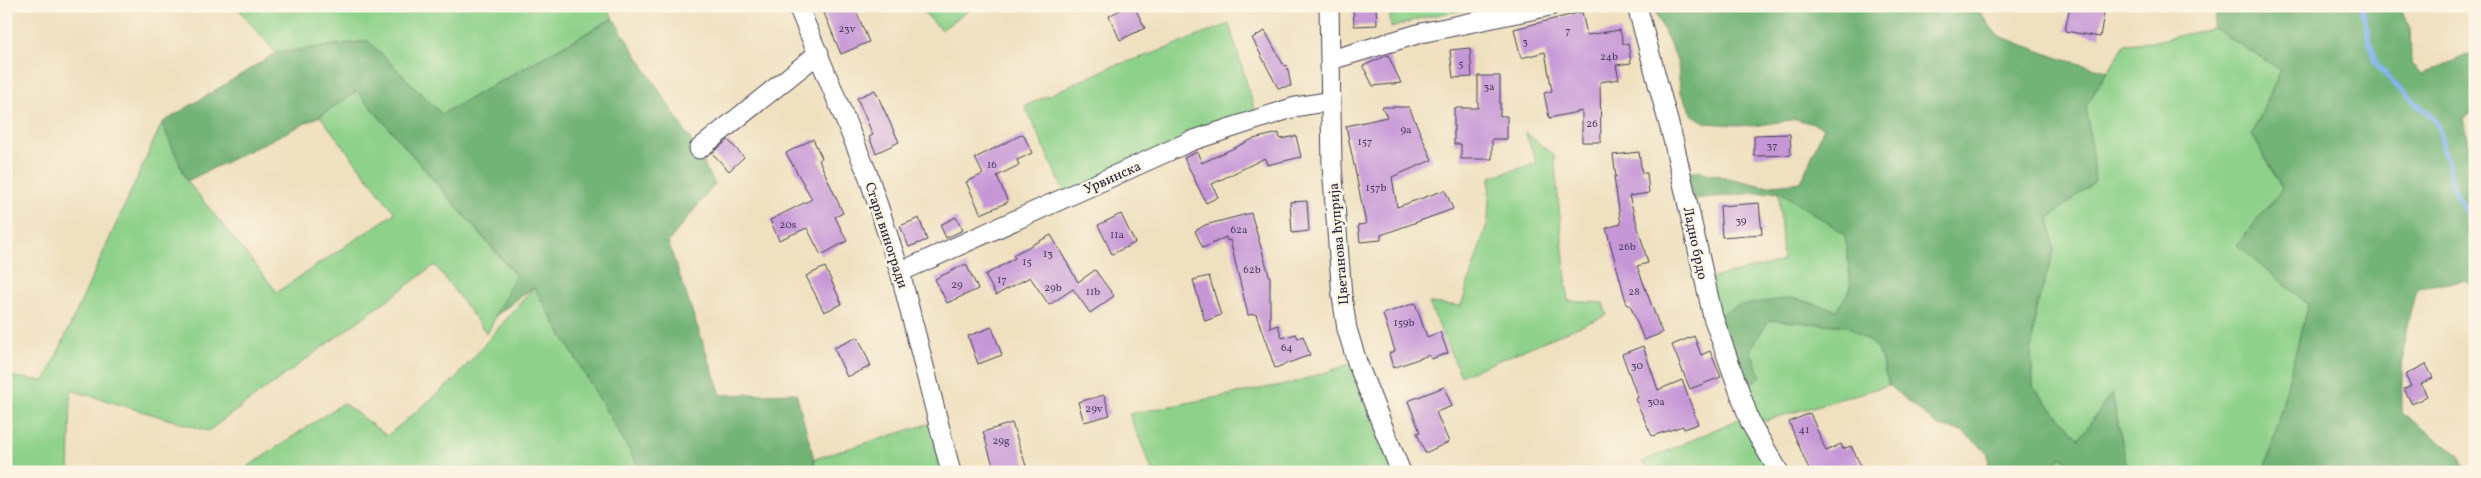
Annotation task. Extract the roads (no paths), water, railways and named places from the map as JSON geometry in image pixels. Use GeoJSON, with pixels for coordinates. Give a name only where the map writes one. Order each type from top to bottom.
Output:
{"type":"FeatureCollection","features":[{"type":"Feature","properties":{"kind":"street","name":"Стари виногради"},"geometry":{"type":"LineString","coordinates":[[798,6],[868,175],[900,272],[951,472]]}},
{"type":"Feature","properties":{"kind":"street","name":"Цветанова ћуприја"},"geometry":{"type":"LineString","coordinates":[[1330,6],[1334,200],[1338,259],[1347,329],[1374,406],[1401,472]]}},
{"type":"Feature","properties":{"kind":"street"},"geometry":{"type":"LineString","coordinates":[[1331,60],[1421,33],[1550,6]]}},
{"type":"Feature","properties":{"kind":"street","name":"Ладно брдо"},"geometry":{"type":"LineString","coordinates":[[1637,6],[1674,143],[1713,317],[1751,424],[1778,472]]}},
{"type":"Feature","properties":{"kind":"street"},"geometry":{"type":"LineString","coordinates":[[699,149],[819,53]]}},
{"type":"Feature","properties":{"kind":"street","name":"Урвинска"},"geometry":{"type":"LineString","coordinates":[[900,272],[1191,142],[1295,107],[1331,101]]}},
{"type":"Feature","properties":{"kind":"waterway"},"geometry":{"type":"LineString","coordinates":[[2361,6],[2375,62],[2394,84],[2437,121],[2454,190],[2475,228]]}}]}
